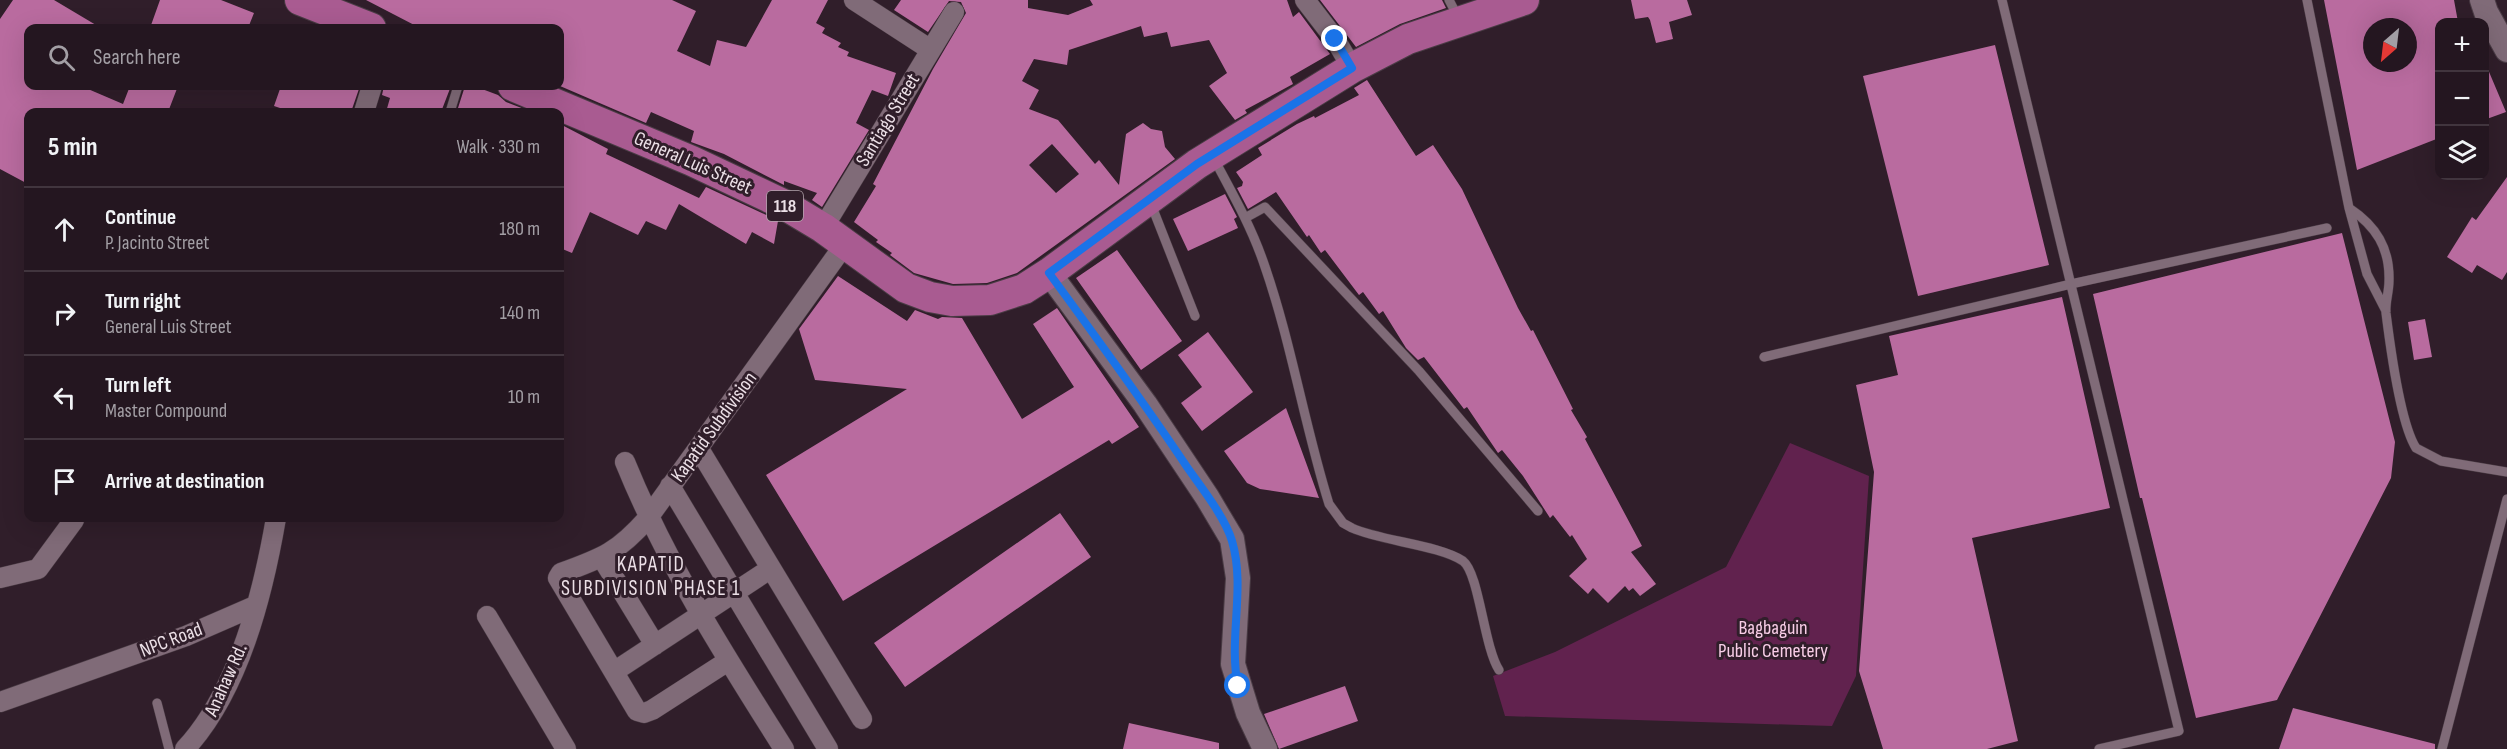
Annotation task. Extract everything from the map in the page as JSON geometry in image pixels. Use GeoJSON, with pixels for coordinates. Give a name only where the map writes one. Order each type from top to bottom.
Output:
{"type":"FeatureCollection","features":[{"type":"Feature","properties":{"kind":"main road"},"geometry":{"type":"LineString","coordinates":[[300,0],[333,6],[364,24]]}},
{"type":"Feature","properties":{"kind":"main road","name":"General Luis Street"},"geometry":{"type":"LineString","coordinates":[[522,90],[729,178],[783,204],[834,236],[906,288],[930,297],[952,301],[990,300],[1024,289],[1049,273],[1212,154],[1352,68],[1408,39],[1454,11],[1524,0]]}},
{"type":"Feature","properties":{"kind":"street"},"geometry":{"type":"LineString","coordinates":[[854,0],[931,50]]}},
{"type":"Feature","properties":{"kind":"street"},"geometry":{"type":"LineString","coordinates":[[1305,0],[1335,39],[1352,68]]}},
{"type":"Feature","properties":{"kind":"street"},"geometry":{"type":"LineString","coordinates":[[2482,0],[2507,50]]}},
{"type":"Feature","properties":{"kind":"street","name":"Santiago Street"},"geometry":{"type":"LineString","coordinates":[[834,236],[931,50],[954,12]]}},
{"type":"Feature","properties":{"kind":"street"},"geometry":{"type":"LineString","coordinates":[[365,108],[371,90]]}},
{"type":"Feature","properties":{"kind":"street","name":"Kapatid Subdivision"},"geometry":{"type":"LineString","coordinates":[[615,671],[558,580],[561,573],[602,558],[624,545],[648,518],[699,449],[834,236]]}},
{"type":"Feature","properties":{"kind":"street"},"geometry":{"type":"LineString","coordinates":[[1049,273],[1151,413],[1232,539],[1238,578],[1233,664],[1245,704],[1265,749]]}},
{"type":"Feature","properties":{"kind":"street"},"geometry":{"type":"LineString","coordinates":[[699,449],[862,719]]}},
{"type":"Feature","properties":{"kind":"street"},"geometry":{"type":"LineString","coordinates":[[625,462],[648,518],[701,614],[784,749]]}},
{"type":"Feature","properties":{"kind":"street"},"geometry":{"type":"LineString","coordinates":[[670,486],[828,749]]}},
{"type":"Feature","properties":{"kind":"street"},"geometry":{"type":"LineString","coordinates":[[0,578],[38,568],[72,522]]}},
{"type":"Feature","properties":{"kind":"street"},"geometry":{"type":"LineString","coordinates":[[255,606],[275,522]]}},
{"type":"Feature","properties":{"kind":"street"},"geometry":{"type":"LineString","coordinates":[[602,558],[655,645]]}},
{"type":"Feature","properties":{"kind":"street"},"geometry":{"type":"LineString","coordinates":[[728,661],[644,713],[637,711],[615,671],[770,569]]}},
{"type":"Feature","properties":{"kind":"street","name":"NPC Road"},"geometry":{"type":"LineString","coordinates":[[0,702],[186,636],[255,606]]}},
{"type":"Feature","properties":{"kind":"street","name":"Anahaw Rd."},"geometry":{"type":"LineString","coordinates":[[185,749],[219,705],[238,659],[255,606]]}},
{"type":"Feature","properties":{"kind":"street"},"geometry":{"type":"LineString","coordinates":[[487,616],[566,749]]}},
{"type":"Feature","properties":{"kind":"lane"},"geometry":{"type":"LineString","coordinates":[[2002,0],[2179,731],[2099,749]]}},
{"type":"Feature","properties":{"kind":"lane"},"geometry":{"type":"LineString","coordinates":[[2307,0],[2349,208],[2367,274],[2386,311]]}},
{"type":"Feature","properties":{"kind":"lane"},"geometry":{"type":"LineString","coordinates":[[451,108],[457,90]]}},
{"type":"Feature","properties":{"kind":"lane"},"geometry":{"type":"LineString","coordinates":[[1212,154],[1245,218],[1263,261],[1284,326],[1329,504],[1336,515],[1352,528],[1449,555],[1465,563],[1472,575],[1490,653],[1499,670]]}},
{"type":"Feature","properties":{"kind":"lane"},"geometry":{"type":"LineString","coordinates":[[1149,198],[1195,316]]}},
{"type":"Feature","properties":{"kind":"lane"},"geometry":{"type":"LineString","coordinates":[[1245,218],[1265,207],[1419,371],[1539,511]]}},
{"type":"Feature","properties":{"kind":"lane"},"geometry":{"type":"LineString","coordinates":[[2349,208],[2373,226],[2385,249],[2389,283],[2386,311],[2405,424],[2416,448],[2441,461],[2507,472]]}},
{"type":"Feature","properties":{"kind":"lane"},"geometry":{"type":"LineString","coordinates":[[1764,357],[2071,284],[2327,228]]}},
{"type":"Feature","properties":{"kind":"lane"},"geometry":{"type":"LineString","coordinates":[[2442,749],[2507,499]]}},
{"type":"Feature","properties":{"kind":"lane"},"geometry":{"type":"LineString","coordinates":[[158,703],[169,749]]}},
{"type":"Feature","properties":{"kind":"green space","name":"Bagbaguin Public Cemetery"},"geometry":{"type":"Polygon","coordinates":[[[1790,443],[1869,476],[1856,676],[1832,726],[1505,716],[1493,676],[1555,652],[1726,567],[1790,443]]]}},
{"type":"Feature","properties":{"kind":"building"},"geometry":{"type":"Polygon","coordinates":[[[13,0],[54,0],[94,24],[24,24],[24,90],[90,90],[123,104],[128,90],[176,90],[170,108],[24,108],[24,182],[0,169],[0,19],[13,0]]]}},
{"type":"Feature","properties":{"kind":"building"},"geometry":{"type":"Polygon","coordinates":[[[160,0],[221,0],[254,13],[250,24],[151,24],[160,0]]]}},
{"type":"Feature","properties":{"kind":"building"},"geometry":{"type":"Polygon","coordinates":[[[366,0],[672,0],[696,11],[677,51],[710,66],[717,40],[746,47],[772,0],[828,0],[816,23],[825,28],[822,33],[841,43],[838,47],[849,52],[847,56],[896,73],[888,96],[872,90],[856,123],[869,130],[822,207],[812,200],[817,193],[784,181],[784,185],[724,154],[691,142],[694,131],[651,112],[646,123],[564,88],[564,24],[412,24],[366,0]]]}},
{"type":"Feature","properties":{"kind":"building"},"geometry":{"type":"Polygon","coordinates":[[[901,0],[1028,0],[1028,8],[1068,15],[1093,5],[1090,0],[1287,0],[1293,17],[1299,12],[1330,54],[1290,77],[1293,84],[1245,110],[1247,113],[1235,120],[1209,86],[1227,73],[1209,40],[1171,47],[1167,32],[1144,37],[1141,26],[1069,50],[1067,65],[1034,59],[1022,81],[1039,90],[1029,109],[1058,120],[1095,164],[1099,160],[1119,185],[1126,134],[1143,123],[1151,129],[1162,131],[1165,147],[1175,159],[1017,273],[987,283],[953,284],[914,273],[890,255],[892,253],[876,242],[878,240],[854,222],[876,186],[873,184],[933,69],[966,13],[961,2],[949,1],[928,32],[894,10],[901,0]],[[1052,144],[1029,165],[1056,193],[1079,174],[1052,144]]]}},
{"type":"Feature","properties":{"kind":"building"},"geometry":{"type":"Polygon","coordinates":[[[1320,0],[1442,0],[1446,8],[1400,24],[1356,47],[1320,0]]]}},
{"type":"Feature","properties":{"kind":"building"},"geometry":{"type":"Polygon","coordinates":[[[1631,0],[1687,0],[1692,15],[1669,22],[1673,39],[1656,43],[1650,20],[1648,17],[1635,19],[1631,0]]]}},
{"type":"Feature","properties":{"kind":"building"},"geometry":{"type":"Polygon","coordinates":[[[2324,0],[2454,0],[2457,18],[2435,18],[2435,140],[2357,170],[2324,0]]]}},
{"type":"Feature","properties":{"kind":"building"},"geometry":{"type":"Polygon","coordinates":[[[1995,45],[2049,265],[1918,296],[1863,76],[1995,45]]]}},
{"type":"Feature","properties":{"kind":"building"},"geometry":{"type":"Polygon","coordinates":[[[2489,72],[2506,112],[2489,118],[2489,72]]]}},
{"type":"Feature","properties":{"kind":"building"},"geometry":{"type":"Polygon","coordinates":[[[1367,80],[1416,156],[1433,145],[1462,189],[1518,308],[1531,331],[1533,330],[1573,409],[1571,410],[1587,437],[1585,439],[1642,546],[1631,552],[1656,584],[1640,596],[1633,588],[1629,591],[1625,586],[1608,603],[1593,588],[1588,594],[1569,576],[1587,559],[1572,535],[1570,537],[1553,515],[1550,518],[1523,476],[1502,450],[1498,453],[1467,407],[1464,409],[1424,357],[1418,360],[1406,348],[1383,311],[1379,314],[1363,292],[1359,295],[1325,250],[1321,253],[1276,192],[1248,209],[1237,188],[1242,186],[1243,182],[1236,172],[1262,155],[1258,148],[1297,124],[1314,116],[1315,118],[1359,95],[1354,88],[1367,80]]]}},
{"type":"Feature","properties":{"kind":"building"},"geometry":{"type":"Polygon","coordinates":[[[280,90],[359,90],[352,108],[280,108],[274,106],[280,90]]]}},
{"type":"Feature","properties":{"kind":"building"},"geometry":{"type":"Polygon","coordinates":[[[383,90],[449,90],[443,108],[387,108],[390,98],[382,95],[383,90]]]}},
{"type":"Feature","properties":{"kind":"building"},"geometry":{"type":"Polygon","coordinates":[[[464,90],[485,90],[522,108],[458,108],[464,90]]]}},
{"type":"Feature","properties":{"kind":"building"},"geometry":{"type":"Polygon","coordinates":[[[564,126],[608,149],[606,154],[699,198],[706,187],[778,221],[774,244],[752,232],[746,244],[679,204],[666,230],[646,221],[638,235],[590,212],[572,253],[564,250],[564,126]]]}},
{"type":"Feature","properties":{"kind":"building"},"geometry":{"type":"Polygon","coordinates":[[[2507,177],[2507,272],[2502,280],[2477,265],[2472,273],[2447,257],[2472,217],[2476,220],[2507,177]]]}},
{"type":"Feature","properties":{"kind":"building"},"geometry":{"type":"Polygon","coordinates":[[[1225,194],[1237,217],[1234,219],[1238,228],[1188,251],[1173,219],[1225,194]]]}},
{"type":"Feature","properties":{"kind":"building"},"geometry":{"type":"Polygon","coordinates":[[[2342,233],[2395,442],[2391,478],[2277,700],[2196,718],[2142,498],[2140,498],[2093,294],[2342,233]]]}},
{"type":"Feature","properties":{"kind":"building"},"geometry":{"type":"Polygon","coordinates":[[[1117,250],[1182,341],[1141,370],[1076,278],[1117,250]]]}},
{"type":"Feature","properties":{"kind":"building"},"geometry":{"type":"Polygon","coordinates":[[[838,276],[907,321],[915,310],[938,319],[942,317],[962,318],[1022,419],[1074,387],[1033,324],[1057,308],[1139,427],[1112,444],[1109,440],[843,601],[766,475],[907,389],[815,380],[799,329],[838,276]]]}},
{"type":"Feature","properties":{"kind":"building"},"geometry":{"type":"Polygon","coordinates":[[[2062,297],[2110,508],[1972,538],[2018,741],[1987,749],[1883,749],[1859,671],[1874,472],[1856,385],[1898,375],[1889,336],[2062,297]]]}},
{"type":"Feature","properties":{"kind":"building"},"geometry":{"type":"Polygon","coordinates":[[[2425,319],[2432,357],[2414,360],[2408,322],[2425,319]]]}},
{"type":"Feature","properties":{"kind":"building"},"geometry":{"type":"Polygon","coordinates":[[[1208,332],[1253,392],[1202,431],[1181,403],[1202,387],[1178,355],[1208,332]]]}},
{"type":"Feature","properties":{"kind":"building"},"geometry":{"type":"Polygon","coordinates":[[[1286,408],[1319,498],[1260,489],[1247,483],[1224,451],[1286,408]]]}},
{"type":"Feature","properties":{"kind":"building"},"geometry":{"type":"Polygon","coordinates":[[[1060,513],[1091,557],[905,687],[874,643],[1060,513]]]}},
{"type":"Feature","properties":{"kind":"building"},"geometry":{"type":"Polygon","coordinates":[[[1345,686],[1358,721],[1279,749],[1264,714],[1345,686]]]}},
{"type":"Feature","properties":{"kind":"building"},"geometry":{"type":"Polygon","coordinates":[[[2293,708],[2435,744],[2435,749],[2279,749],[2293,708]]]}},
{"type":"Feature","properties":{"kind":"building"},"geometry":{"type":"Polygon","coordinates":[[[1129,723],[1219,743],[1219,749],[1123,749],[1129,723]]]}},
{"type":"Feature","properties":{"kind":"district","name":"KAPATID SUBDIVISION PHASE 1"},"geometry":{"type":"Point","coordinates":[651,576]}},
{"type":"Feature","properties":{"kind":"route"},"geometry":{"type":"LineString","coordinates":[[1238,686],[1233,664],[1238,578],[1232,539],[1145,404],[1049,273],[1197,164],[1289,104],[1352,68],[1335,39]]}}]}
